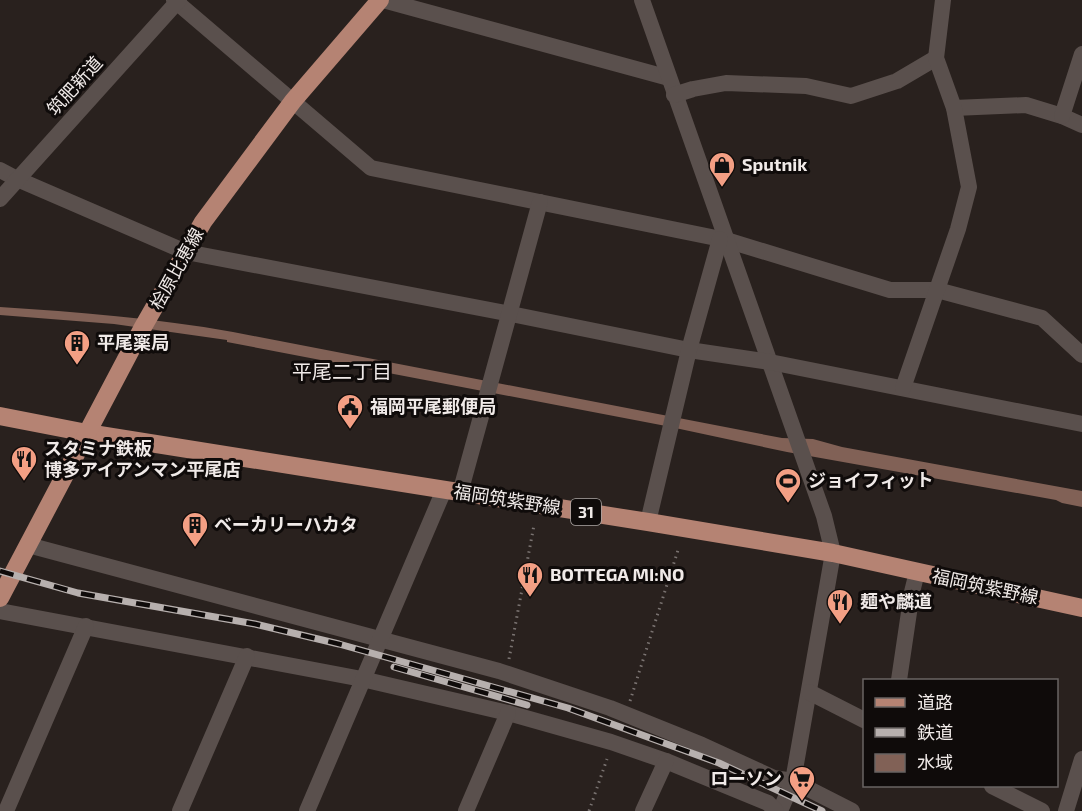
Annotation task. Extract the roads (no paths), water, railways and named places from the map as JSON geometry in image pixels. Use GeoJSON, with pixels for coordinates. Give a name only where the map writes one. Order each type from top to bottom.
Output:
{"type":"FeatureCollection","features":[{"type":"Feature","properties":{"kind":"main road","name":"桧原比恵線"},"geometry":{"type":"LineString","coordinates":[[0,598],[146,323],[203,222],[293,101],[381,0]]}},
{"type":"Feature","properties":{"kind":"main road","name":"福岡筑紫野線"},"geometry":{"type":"LineString","coordinates":[[0,416],[87,433],[648,522],[833,554],[1082,608]]}},
{"type":"Feature","properties":{"kind":"street"},"geometry":{"type":"LineString","coordinates":[[381,0],[669,78]]}},
{"type":"Feature","properties":{"kind":"street"},"geometry":{"type":"LineString","coordinates":[[642,0],[723,239],[800,446],[824,516],[833,554],[793,781],[780,811]]}},
{"type":"Feature","properties":{"kind":"street"},"geometry":{"type":"LineString","coordinates":[[903,388],[969,187],[954,108],[936,58],[943,0]]}},
{"type":"Feature","properties":{"kind":"street"},"geometry":{"type":"LineString","coordinates":[[177,1],[371,168],[723,239],[890,290],[937,290],[1042,318],[1082,355]]}},
{"type":"Feature","properties":{"kind":"street","name":"筑肥新道"},"geometry":{"type":"LineString","coordinates":[[0,199],[177,1]]}},
{"type":"Feature","properties":{"kind":"street"},"geometry":{"type":"LineString","coordinates":[[1062,116],[1082,54]]}},
{"type":"Feature","properties":{"kind":"street"},"geometry":{"type":"LineString","coordinates":[[674,95],[726,83],[807,86],[851,96],[897,81],[936,58]]}},
{"type":"Feature","properties":{"kind":"street"},"geometry":{"type":"LineString","coordinates":[[954,108],[1026,105],[1082,125]]}},
{"type":"Feature","properties":{"kind":"street"},"geometry":{"type":"LineString","coordinates":[[0,170],[186,252],[688,350],[770,362],[1082,424]]}},
{"type":"Feature","properties":{"kind":"street"},"geometry":{"type":"LineString","coordinates":[[307,811],[380,638],[452,491],[489,387],[511,314],[540,202]]}},
{"type":"Feature","properties":{"kind":"street"},"geometry":{"type":"LineString","coordinates":[[648,522],[688,350],[723,239]]}},
{"type":"Feature","properties":{"kind":"street"},"geometry":{"type":"LineString","coordinates":[[28,545],[499,671],[610,708],[702,745],[774,778],[793,781],[852,811]]}},
{"type":"Feature","properties":{"kind":"street"},"geometry":{"type":"LineString","coordinates":[[899,679],[917,572]]}},
{"type":"Feature","properties":{"kind":"street"},"geometry":{"type":"LineString","coordinates":[[0,611],[362,679],[508,713],[611,742],[666,761],[768,803],[776,811]]}},
{"type":"Feature","properties":{"kind":"street"},"geometry":{"type":"LineString","coordinates":[[6,811],[86,626]]}},
{"type":"Feature","properties":{"kind":"street"},"geometry":{"type":"LineString","coordinates":[[180,811],[247,656]]}},
{"type":"Feature","properties":{"kind":"street"},"geometry":{"type":"LineString","coordinates":[[809,692],[863,719]]}},
{"type":"Feature","properties":{"kind":"street"},"geometry":{"type":"LineString","coordinates":[[466,811],[508,713]]}},
{"type":"Feature","properties":{"kind":"street"},"geometry":{"type":"LineString","coordinates":[[1066,811],[1082,759]]}},
{"type":"Feature","properties":{"kind":"street"},"geometry":{"type":"LineString","coordinates":[[643,811],[666,761]]}},
{"type":"Feature","properties":{"kind":"street"},"geometry":{"type":"LineString","coordinates":[[995,787],[1042,811]]}},
{"type":"Feature","properties":{"kind":"water"},"geometry":{"type":"Polygon","coordinates":[[[0,307],[116,316],[204,327],[782,438],[813,439],[842,447],[1082,491],[1082,507],[1056,500],[787,452],[666,426],[227,342],[227,340],[114,324],[0,315],[0,307]]]}},
{"type":"Feature","properties":{"kind":"railway"},"geometry":{"type":"LineString","coordinates":[[0,571],[78,593],[255,624],[339,644],[568,708],[719,763],[822,811]]}},
{"type":"Feature","properties":{"kind":"railway"},"geometry":{"type":"LineString","coordinates":[[394,667],[527,705]]}},
{"type":"Feature","properties":{"kind":"place","name":"Sputnik"},"geometry":{"type":"Point","coordinates":[722,188]}},
{"type":"Feature","properties":{"kind":"place","name":"平尾薬局"},"geometry":{"type":"Point","coordinates":[77,366]}},
{"type":"Feature","properties":{"kind":"place","name":"福岡平尾郵便局"},"geometry":{"type":"Point","coordinates":[350,430]}},
{"type":"Feature","properties":{"kind":"place","name":"スタミナ鉄板 博多アイアンマン平尾店"},"geometry":{"type":"Point","coordinates":[24,482]}},
{"type":"Feature","properties":{"kind":"place","name":"ジョイフィット"},"geometry":{"type":"Point","coordinates":[788,504]}},
{"type":"Feature","properties":{"kind":"place","name":"ベーカリーハカタ"},"geometry":{"type":"Point","coordinates":[195,548]}},
{"type":"Feature","properties":{"kind":"place","name":"BOTTEGA MI:NO"},"geometry":{"type":"Point","coordinates":[530,598]}},
{"type":"Feature","properties":{"kind":"place","name":"麺や麟道"},"geometry":{"type":"Point","coordinates":[840,625]}},
{"type":"Feature","properties":{"kind":"place","name":"ローソン"},"geometry":{"type":"Point","coordinates":[802,802]}},
{"type":"Feature","properties":{"kind":"district","name":"平尾二丁目"},"geometry":{"type":"Point","coordinates":[342,372]}}]}
